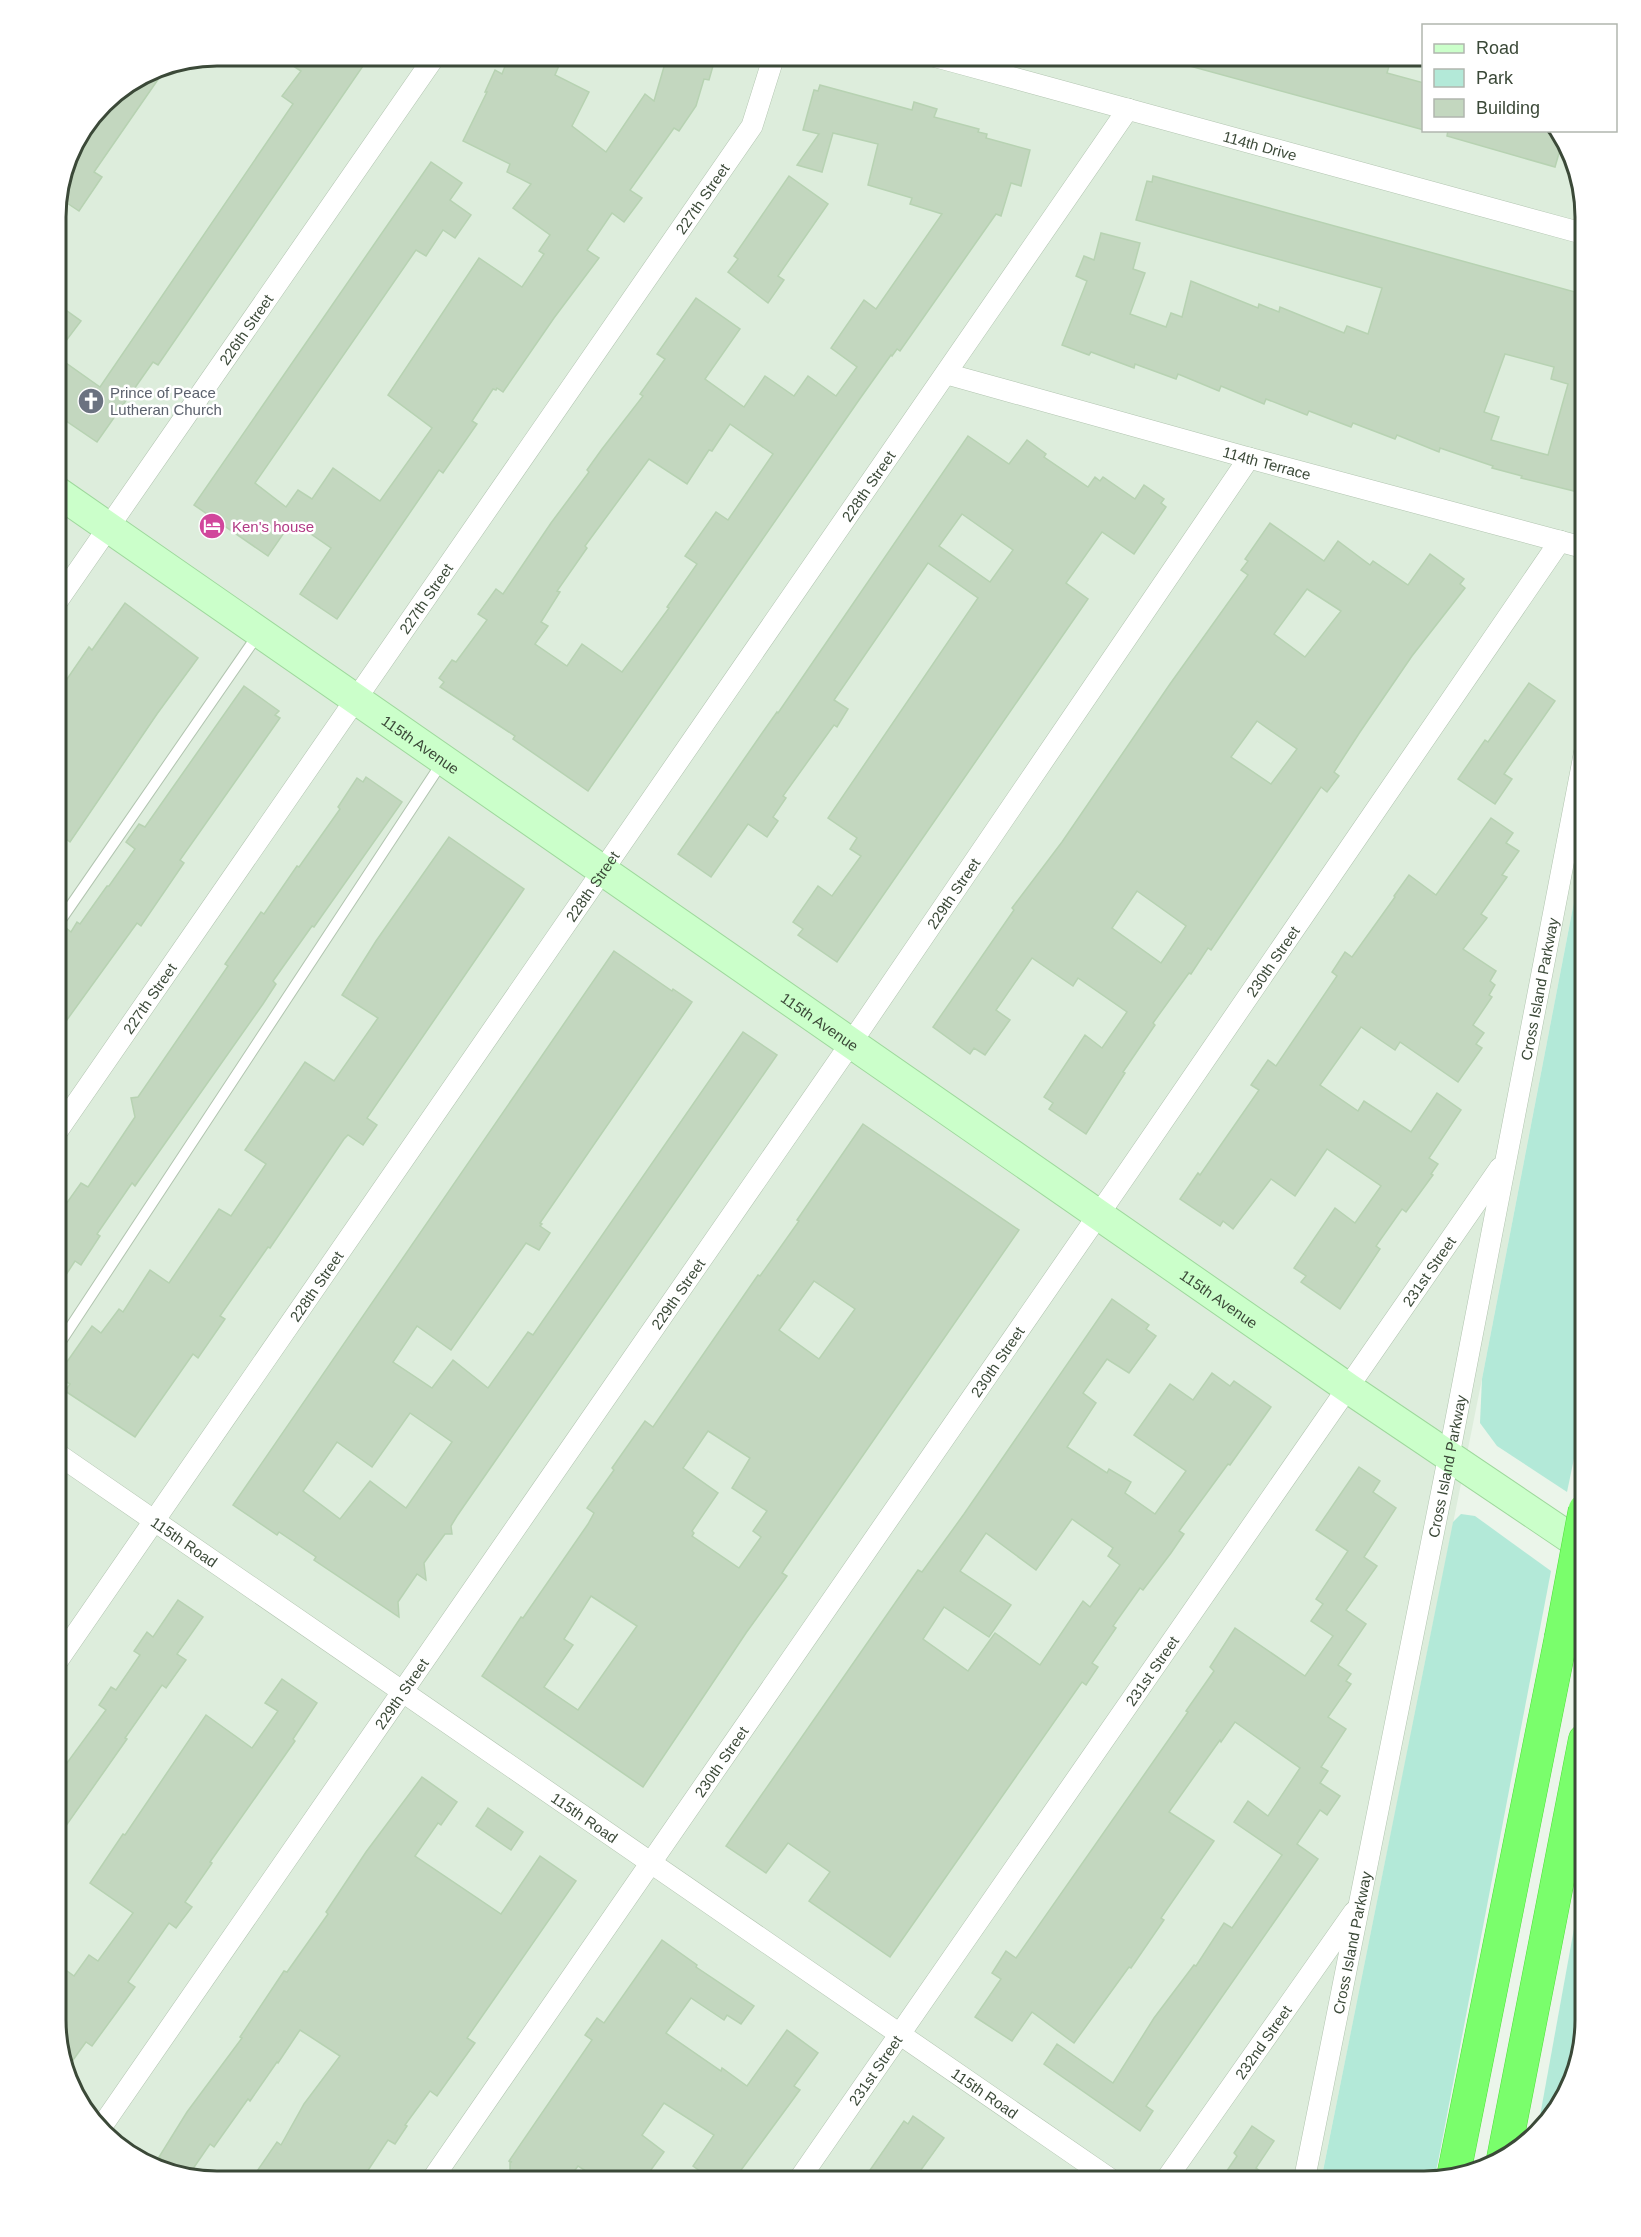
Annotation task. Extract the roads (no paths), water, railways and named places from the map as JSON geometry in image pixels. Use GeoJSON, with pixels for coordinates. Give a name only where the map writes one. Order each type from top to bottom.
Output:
{"type":"FeatureCollection","features":[{"type":"Feature","properties":{"kind":"highway"},"geometry":{"type":"LineString","coordinates":[[1455,2168],[1575,1566]]}},
{"type":"Feature","properties":{"kind":"highway"},"geometry":{"type":"LineString","coordinates":[[1506,2147],[1575,1796]]}},
{"type":"Feature","properties":{"kind":"main road","name":"115th Avenue"},"geometry":{"type":"LineString","coordinates":[[66,498],[1348,1388],[1575,1541]]}},
{"type":"Feature","properties":{"kind":"street","name":"226th Street"},"geometry":{"type":"LineString","coordinates":[[66,589],[428,66]]}},
{"type":"Feature","properties":{"kind":"street","name":"227th Street"},"geometry":{"type":"LineString","coordinates":[[66,1119],[752,126],[771,66]]}},
{"type":"Feature","properties":{"kind":"street","name":"114th Drive"},"geometry":{"type":"LineString","coordinates":[[969,66],[1575,231]]}},
{"type":"Feature","properties":{"kind":"street","name":"228th Street"},"geometry":{"type":"LineString","coordinates":[[66,1649],[1128,110]]}},
{"type":"Feature","properties":{"kind":"street","name":"114th Terrace"},"geometry":{"type":"LineString","coordinates":[[947,374],[1575,545]]}},
{"type":"Feature","properties":{"kind":"street","name":"229th Street"},"geometry":{"type":"LineString","coordinates":[[105,2121],[851,1042],[1249,458]]}},
{"type":"Feature","properties":{"kind":"street","name":"230th Street"},"geometry":{"type":"LineString","coordinates":[[438,2171],[1100,1214],[1560,541]]}},
{"type":"Feature","properties":{"kind":"street","name":"Cross Island Parkway"},"geometry":{"type":"LineString","coordinates":[[1306,2171],[1449,1456],[1575,806]]}},
{"type":"Feature","properties":{"kind":"street","name":"231st Street"},"geometry":{"type":"LineString","coordinates":[[805,2171],[1506,1160]]}},
{"type":"Feature","properties":{"kind":"street","name":"115th Road"},"geometry":{"type":"LineString","coordinates":[[66,1460],[1099,2171]]}},
{"type":"Feature","properties":{"kind":"street","name":"232nd Street"},"geometry":{"type":"LineString","coordinates":[[1172,2171],[1359,1903]]}},
{"type":"Feature","properties":{"kind":"lane"},"geometry":{"type":"LineString","coordinates":[[66,913],[259,633]]}},
{"type":"Feature","properties":{"kind":"lane"},"geometry":{"type":"LineString","coordinates":[[66,1334],[443,761]]}},
{"type":"Feature","properties":{"kind":"place","name":"Prince of Peace Lutheran Church"},"geometry":{"type":"Point","coordinates":[91,401]}},
{"type":"Feature","properties":{"kind":"place","name":"Ken's house"},"geometry":{"type":"Point","coordinates":[212,526]}}]}
